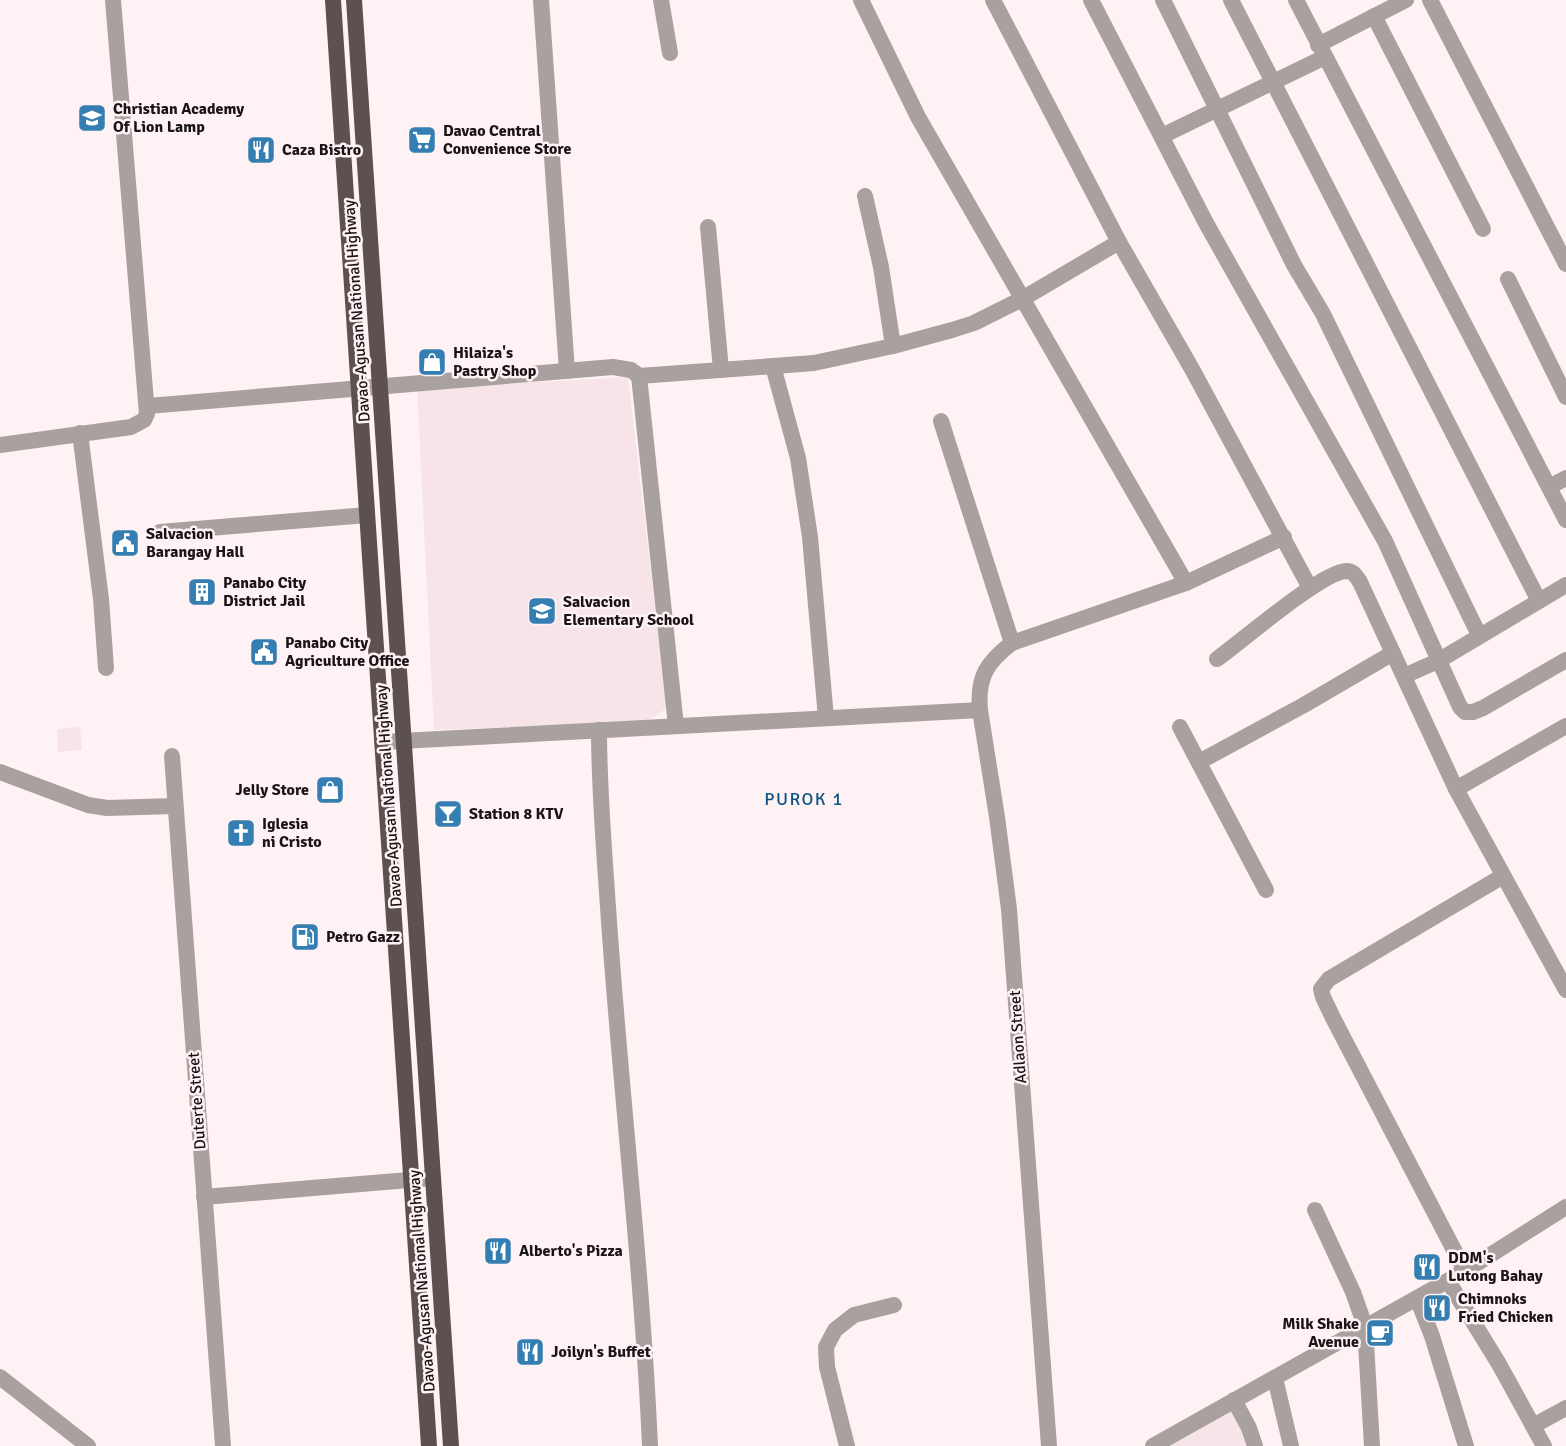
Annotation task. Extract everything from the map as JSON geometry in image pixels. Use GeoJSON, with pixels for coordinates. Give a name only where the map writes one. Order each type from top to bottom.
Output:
{"type":"FeatureCollection","features":[{"type":"Feature","properties":{"kind":"highway","name":"Davao-Agusan National Highway"},"geometry":{"type":"LineString","coordinates":[[333,0],[429,1442]]}},
{"type":"Feature","properties":{"kind":"highway","name":"Davao-Agusan National Highway"},"geometry":{"type":"LineString","coordinates":[[354,0],[450,1441]]}},
{"type":"Feature","properties":{"kind":"highway"},"geometry":{"type":"LineString","coordinates":[[344,174],[366,173]]}},
{"type":"Feature","properties":{"kind":"highway"},"geometry":{"type":"LineString","coordinates":[[371,571],[392,570]]}},
{"type":"Feature","properties":{"kind":"highway"},"geometry":{"type":"LineString","coordinates":[[393,906],[415,904]]}},
{"type":"Feature","properties":{"kind":"highway"},"geometry":{"type":"LineString","coordinates":[[429,1442],[450,1441]]}},
{"type":"Feature","properties":{"kind":"street"},"geometry":{"type":"LineString","coordinates":[[0,445],[131,427],[144,420],[147,414],[113,0]]}},
{"type":"Feature","properties":{"kind":"street"},"geometry":{"type":"LineString","coordinates":[[541,0],[567,371]]}},
{"type":"Feature","properties":{"kind":"street"},"geometry":{"type":"LineString","coordinates":[[661,0],[670,53]]}},
{"type":"Feature","properties":{"kind":"street"},"geometry":{"type":"LineString","coordinates":[[861,0],[918,117],[1186,583]]}},
{"type":"Feature","properties":{"kind":"street"},"geometry":{"type":"LineString","coordinates":[[993,0],[1119,242],[1284,537],[1310,588]]}},
{"type":"Feature","properties":{"kind":"street"},"geometry":{"type":"LineString","coordinates":[[1091,0],[1206,223],[1385,541],[1460,707],[1465,712],[1473,712],[1566,660]]}},
{"type":"Feature","properties":{"kind":"street"},"geometry":{"type":"LineString","coordinates":[[1163,0],[1294,265],[1323,314],[1479,635]]}},
{"type":"Feature","properties":{"kind":"street"},"geometry":{"type":"LineString","coordinates":[[1231,0],[1539,601]]}},
{"type":"Feature","properties":{"kind":"street"},"geometry":{"type":"LineString","coordinates":[[1296,0],[1566,520]]}},
{"type":"Feature","properties":{"kind":"street"},"geometry":{"type":"LineString","coordinates":[[1162,136],[1273,83],[1374,16],[1406,0]]}},
{"type":"Feature","properties":{"kind":"street"},"geometry":{"type":"LineString","coordinates":[[1430,0],[1566,264]]}},
{"type":"Feature","properties":{"kind":"street"},"geometry":{"type":"LineString","coordinates":[[1374,16],[1482,229]]}},
{"type":"Feature","properties":{"kind":"street"},"geometry":{"type":"LineString","coordinates":[[865,196],[881,267],[893,346]]}},
{"type":"Feature","properties":{"kind":"street"},"geometry":{"type":"LineString","coordinates":[[708,227],[721,370]]}},
{"type":"Feature","properties":{"kind":"street"},"geometry":{"type":"LineString","coordinates":[[148,406],[614,367],[631,370],[639,376],[814,363],[893,346],[974,323],[1022,299],[1119,242]]}},
{"type":"Feature","properties":{"kind":"street"},"geometry":{"type":"LineString","coordinates":[[1508,279],[1566,397]]}},
{"type":"Feature","properties":{"kind":"street"},"geometry":{"type":"LineString","coordinates":[[773,366],[798,458],[810,537],[826,718]]}},
{"type":"Feature","properties":{"kind":"street"},"geometry":{"type":"LineString","coordinates":[[639,376],[676,726]]}},
{"type":"Feature","properties":{"kind":"street"},"geometry":{"type":"LineString","coordinates":[[941,421],[1012,643],[1186,583],[1284,537]]}},
{"type":"Feature","properties":{"kind":"street"},"geometry":{"type":"LineString","coordinates":[[80,433],[99,575],[106,668]]}},
{"type":"Feature","properties":{"kind":"street"},"geometry":{"type":"LineString","coordinates":[[1549,487],[1566,478]]}},
{"type":"Feature","properties":{"kind":"street"},"geometry":{"type":"LineString","coordinates":[[160,532],[367,515]]}},
{"type":"Feature","properties":{"kind":"street"},"geometry":{"type":"LineString","coordinates":[[1217,659],[1310,588],[1340,573],[1348,571],[1354,573],[1456,789],[1566,990]]}},
{"type":"Feature","properties":{"kind":"street"},"geometry":{"type":"LineString","coordinates":[[1404,676],[1438,661],[1566,585]]}},
{"type":"Feature","properties":{"kind":"street","name":"Adlaon Street"},"geometry":{"type":"LineString","coordinates":[[1012,643],[996,655],[987,666],[978,695],[1009,909],[1049,1446]]}},
{"type":"Feature","properties":{"kind":"street"},"geometry":{"type":"LineString","coordinates":[[1199,762],[1393,653]]}},
{"type":"Feature","properties":{"kind":"street"},"geometry":{"type":"LineString","coordinates":[[382,742],[980,710]]}},
{"type":"Feature","properties":{"kind":"street"},"geometry":{"type":"LineString","coordinates":[[1456,789],[1566,726]]}},
{"type":"Feature","properties":{"kind":"street"},"geometry":{"type":"LineString","coordinates":[[1180,727],[1266,890]]}},
{"type":"Feature","properties":{"kind":"street"},"geometry":{"type":"LineString","coordinates":[[599,730],[599,781],[611,960],[643,1321],[650,1446]]}},
{"type":"Feature","properties":{"kind":"street","name":"Duterte Street"},"geometry":{"type":"LineString","coordinates":[[172,756],[223,1446]]}},
{"type":"Feature","properties":{"kind":"street"},"geometry":{"type":"LineString","coordinates":[[0,772],[88,806],[107,808],[175,806]]}},
{"type":"Feature","properties":{"kind":"street"},"geometry":{"type":"LineString","coordinates":[[1465,1271],[1349,1049],[1321,989],[1329,979],[1503,876]]}},
{"type":"Feature","properties":{"kind":"street"},"geometry":{"type":"LineString","coordinates":[[204,1197],[433,1178]]}},
{"type":"Feature","properties":{"kind":"street"},"geometry":{"type":"LineString","coordinates":[[1153,1446],[1448,1281],[1566,1207]]}},
{"type":"Feature","properties":{"kind":"street"},"geometry":{"type":"LineString","coordinates":[[1315,1210],[1353,1292],[1365,1326],[1372,1446]]}},
{"type":"Feature","properties":{"kind":"street"},"geometry":{"type":"LineString","coordinates":[[1448,1281],[1499,1364],[1544,1446]]}},
{"type":"Feature","properties":{"kind":"street"},"geometry":{"type":"LineString","coordinates":[[1417,1298],[1432,1336],[1466,1446]]}},
{"type":"Feature","properties":{"kind":"street"},"geometry":{"type":"LineString","coordinates":[[847,1446],[827,1367],[826,1347],[835,1330],[854,1315],[894,1305]]}},
{"type":"Feature","properties":{"kind":"street"},"geometry":{"type":"LineString","coordinates":[[0,1377],[88,1446]]}},
{"type":"Feature","properties":{"kind":"street"},"geometry":{"type":"LineString","coordinates":[[1275,1378],[1291,1446]]}},
{"type":"Feature","properties":{"kind":"street"},"geometry":{"type":"LineString","coordinates":[[1234,1400],[1249,1428],[1255,1446]]}},
{"type":"Feature","properties":{"kind":"street"},"geometry":{"type":"LineString","coordinates":[[1533,1426],[1566,1408]]}},
{"type":"Feature","properties":{"kind":"shaded area","name":"Salvacion Elementary School"},"geometry":{"type":"Polygon","coordinates":[[[628,377],[667,708],[647,722],[434,730],[417,389],[628,377]]]}},
{"type":"Feature","properties":{"kind":"shaded area"},"geometry":{"type":"Polygon","coordinates":[[[80,727],[82,750],[58,752],[57,729],[80,727]]]}},
{"type":"Feature","properties":{"kind":"shaded area"},"geometry":{"type":"Polygon","coordinates":[[[1233,1405],[1248,1446],[1161,1446],[1233,1405]]]}},
{"type":"Feature","properties":{"kind":"place","name":"Christian Academy Of Lion Lamp"},"geometry":{"type":"Point","coordinates":[92,118]}},
{"type":"Feature","properties":{"kind":"place","name":"Davao Central Convenience Store"},"geometry":{"type":"Point","coordinates":[422,140]}},
{"type":"Feature","properties":{"kind":"place","name":"Caza Bistro"},"geometry":{"type":"Point","coordinates":[261,150]}},
{"type":"Feature","properties":{"kind":"place","name":"Hilaiza's Pastry Shop"},"geometry":{"type":"Point","coordinates":[432,362]}},
{"type":"Feature","properties":{"kind":"place","name":"Salvacion Barangay Hall"},"geometry":{"type":"Point","coordinates":[125,543]}},
{"type":"Feature","properties":{"kind":"place","name":"Panabo City District Jail"},"geometry":{"type":"Point","coordinates":[202,592]}},
{"type":"Feature","properties":{"kind":"place","name":"Salvacion Elementary School"},"geometry":{"type":"Point","coordinates":[542,611]}},
{"type":"Feature","properties":{"kind":"place","name":"Panabo City Agriculture Office"},"geometry":{"type":"Point","coordinates":[264,652]}},
{"type":"Feature","properties":{"kind":"place","name":"Jelly Store"},"geometry":{"type":"Point","coordinates":[330,790]}},
{"type":"Feature","properties":{"kind":"place","name":"Station 8 KTV"},"geometry":{"type":"Point","coordinates":[448,814]}},
{"type":"Feature","properties":{"kind":"place","name":"Iglesia ni Cristo"},"geometry":{"type":"Point","coordinates":[241,833]}},
{"type":"Feature","properties":{"kind":"place","name":"Petro Gazz"},"geometry":{"type":"Point","coordinates":[305,937]}},
{"type":"Feature","properties":{"kind":"place","name":"Alberto's Pizza"},"geometry":{"type":"Point","coordinates":[498,1251]}},
{"type":"Feature","properties":{"kind":"place","name":"DDM's Lutong Bahay"},"geometry":{"type":"Point","coordinates":[1427,1267]}},
{"type":"Feature","properties":{"kind":"place","name":"Chimnoks Fried Chicken"},"geometry":{"type":"Point","coordinates":[1437,1308]}},
{"type":"Feature","properties":{"kind":"place","name":"Milk Shake Avenue"},"geometry":{"type":"Point","coordinates":[1380,1333]}},
{"type":"Feature","properties":{"kind":"place","name":"Joilyn's Buffet"},"geometry":{"type":"Point","coordinates":[530,1352]}},
{"type":"Feature","properties":{"kind":"district","name":"PUROK 1"},"geometry":{"type":"Point","coordinates":[804,799]}}]}
